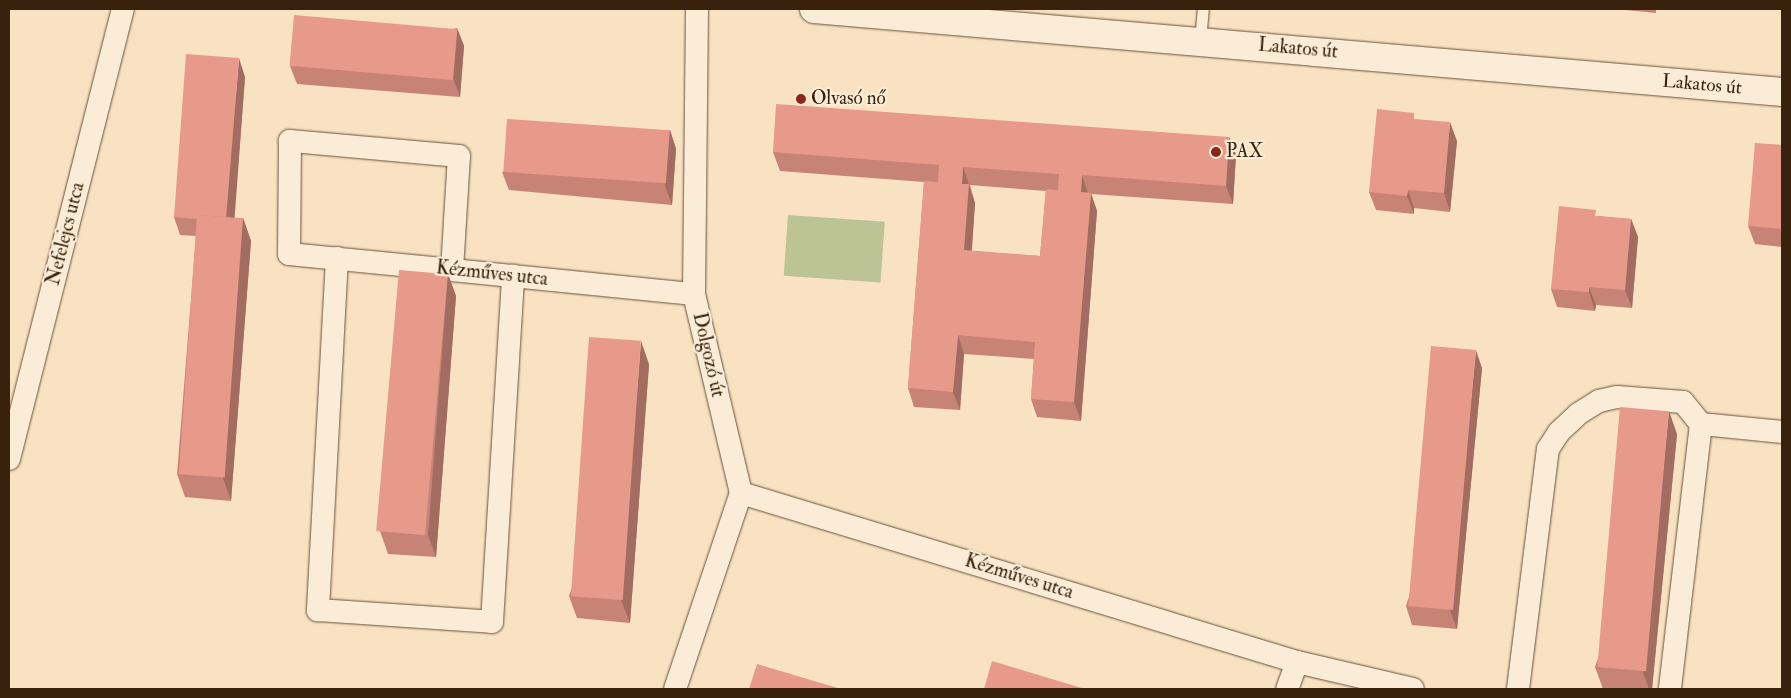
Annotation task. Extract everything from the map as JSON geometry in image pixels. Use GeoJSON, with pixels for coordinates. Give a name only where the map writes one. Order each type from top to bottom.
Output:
{"type":"FeatureCollection","features":[{"type":"Feature","properties":{"kind":"street","name":"Nefelejcs utca"},"geometry":{"type":"LineString","coordinates":[[9,459],[123,9]]}},
{"type":"Feature","properties":{"kind":"street","name":"Dolgozó út"},"geometry":{"type":"LineString","coordinates":[[697,9],[694,294],[741,493]]}},
{"type":"Feature","properties":{"kind":"street","name":"Lakatos út"},"geometry":{"type":"LineString","coordinates":[[814,9],[1782,92]]}},
{"type":"Feature","properties":{"kind":"street","name":"Kézműves utca"},"geometry":{"type":"LineString","coordinates":[[452,270],[459,156],[290,141],[289,254],[694,294]]}},
{"type":"Feature","properties":{"kind":"street"},"geometry":{"type":"LineString","coordinates":[[337,258],[318,610],[492,622],[513,276]]}},
{"type":"Feature","properties":{"kind":"street"},"geometry":{"type":"LineString","coordinates":[[1518,689],[1548,449],[1559,432],[1578,414],[1599,401],[1617,397],[1682,402],[1701,424],[1782,432]]}},
{"type":"Feature","properties":{"kind":"street"},"geometry":{"type":"LineString","coordinates":[[1670,689],[1701,424]]}},
{"type":"Feature","properties":{"kind":"street","name":"Kézműves utca"},"geometry":{"type":"LineString","coordinates":[[741,493],[1297,662],[1413,689]]}},
{"type":"Feature","properties":{"kind":"street"},"geometry":{"type":"LineString","coordinates":[[675,689],[741,493]]}},
{"type":"Feature","properties":{"kind":"street"},"geometry":{"type":"LineString","coordinates":[[1287,689],[1297,662]]}},
{"type":"Feature","properties":{"kind":"lane"},"geometry":{"type":"LineString","coordinates":[[1200,41],[1203,9]]}},
{"type":"Feature","properties":{"kind":"green space"},"geometry":{"type":"Polygon","coordinates":[[[788,215],[885,222],[881,283],[784,276],[788,215]]]}},
{"type":"Feature","properties":{"kind":"building"},"geometry":{"type":"Polygon","coordinates":[[[294,15],[457,29],[453,80],[290,66],[294,15]]]}},
{"type":"Feature","properties":{"kind":"building"},"geometry":{"type":"Polygon","coordinates":[[[186,54],[239,58],[226,217],[197,215],[197,219],[174,217],[186,54]]]}},
{"type":"Feature","properties":{"kind":"building"},"geometry":{"type":"Polygon","coordinates":[[[776,104],[1229,137],[1226,186],[1082,175],[1081,192],[1091,193],[1074,402],[1031,399],[1035,342],[958,335],[953,392],[908,388],[924,181],[938,182],[939,165],[773,152],[776,104]],[[963,167],[962,184],[969,184],[964,250],[1040,256],[1046,189],[1058,190],[1059,174],[963,167]]]}},
{"type":"Feature","properties":{"kind":"building"},"geometry":{"type":"Polygon","coordinates":[[[1377,109],[1414,113],[1414,119],[1450,122],[1444,193],[1408,190],[1407,196],[1369,192],[1377,109]]]}},
{"type":"Feature","properties":{"kind":"building"},"geometry":{"type":"Polygon","coordinates":[[[507,119],[670,130],[666,183],[503,172],[507,119]]]}},
{"type":"Feature","properties":{"kind":"building"},"geometry":{"type":"Polygon","coordinates":[[[1755,143],[1782,145],[1782,229],[1748,226],[1755,143]]]}},
{"type":"Feature","properties":{"kind":"building"},"geometry":{"type":"Polygon","coordinates":[[[1559,206],[1596,210],[1595,216],[1631,219],[1625,290],[1589,287],[1589,292],[1551,289],[1559,206]]]}},
{"type":"Feature","properties":{"kind":"building"},"geometry":{"type":"Polygon","coordinates":[[[197,215],[243,218],[225,478],[179,474],[197,215]]]}},
{"type":"Feature","properties":{"kind":"building"},"geometry":{"type":"Polygon","coordinates":[[[399,270],[448,274],[425,535],[376,531],[399,270]]]}},
{"type":"Feature","properties":{"kind":"building"},"geometry":{"type":"Polygon","coordinates":[[[589,337],[641,341],[623,600],[571,596],[589,337]]]}},
{"type":"Feature","properties":{"kind":"building"},"geometry":{"type":"Polygon","coordinates":[[[1431,346],[1476,350],[1453,610],[1408,606],[1431,346]]]}},
{"type":"Feature","properties":{"kind":"building"},"geometry":{"type":"Polygon","coordinates":[[[1620,407],[1669,411],[1646,671],[1597,667],[1620,407]]]}},
{"type":"Feature","properties":{"kind":"building"},"geometry":{"type":"Polygon","coordinates":[[[992,661],[1085,689],[984,689],[992,661]]]}},
{"type":"Feature","properties":{"kind":"building"},"geometry":{"type":"Polygon","coordinates":[[[757,664],[841,689],[749,689],[757,664]]]}},
{"type":"Feature","properties":{"kind":"place","name":"Olvasó nő"},"geometry":{"type":"Point","coordinates":[801,99]}},
{"type":"Feature","properties":{"kind":"place","name":"PAX"},"geometry":{"type":"Point","coordinates":[1216,152]}}]}
